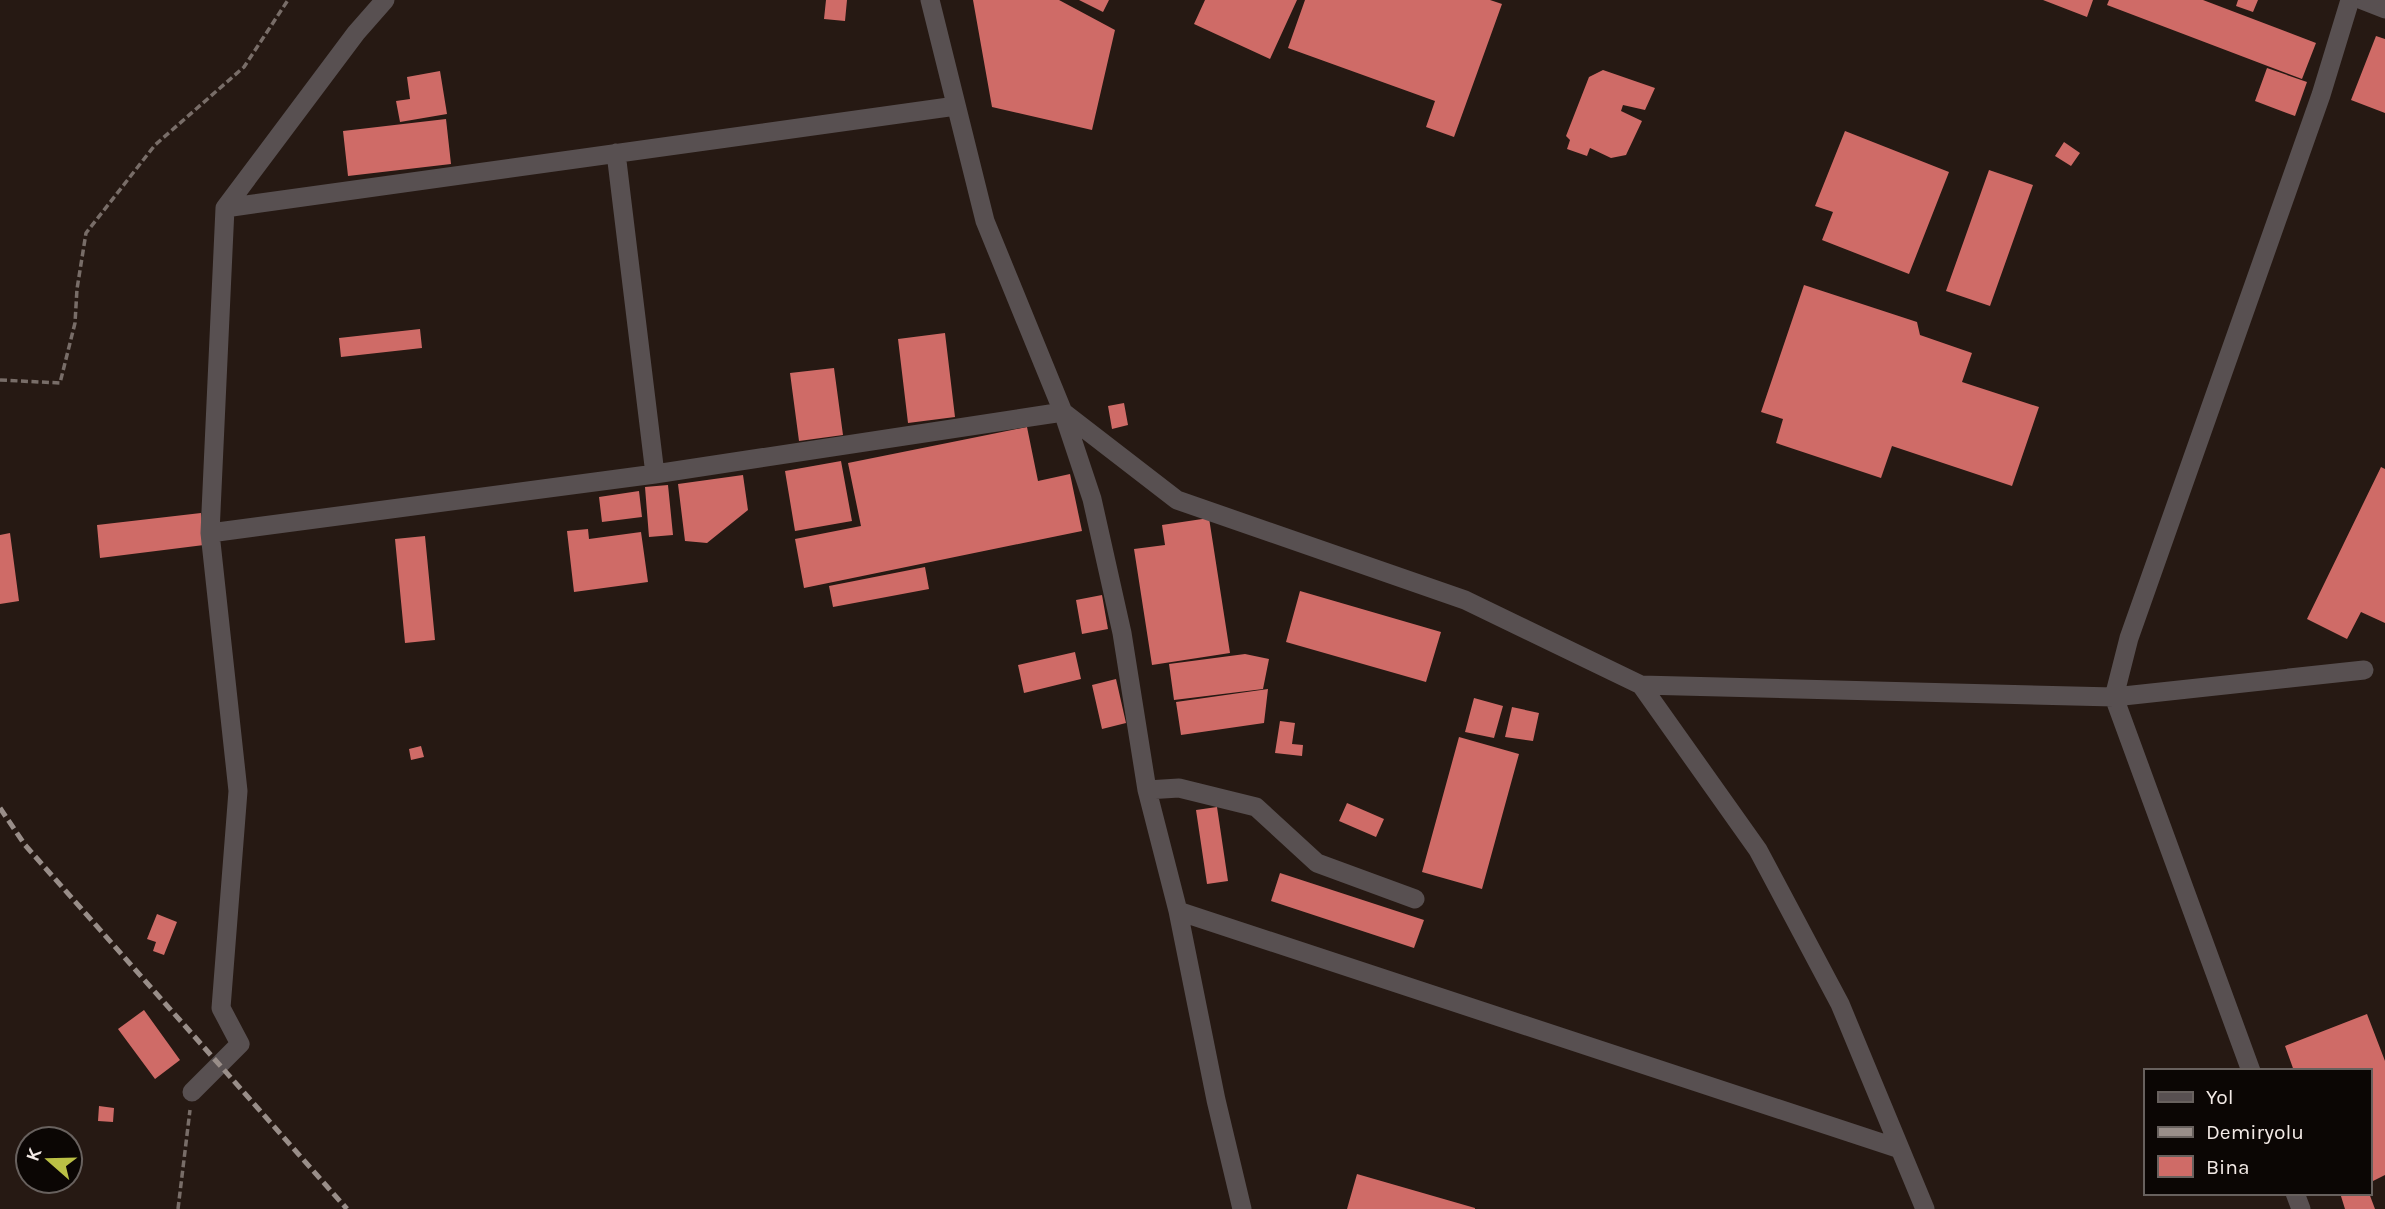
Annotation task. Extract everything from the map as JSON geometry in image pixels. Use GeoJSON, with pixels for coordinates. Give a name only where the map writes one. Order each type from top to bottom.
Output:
{"type":"FeatureCollection","features":[{"type":"Feature","properties":{"kind":"street"},"geometry":{"type":"LineString","coordinates":[[192,1092],[240,1044],[221,1008],[238,790],[210,533],[225,208],[356,33],[385,0]]}},
{"type":"Feature","properties":{"kind":"street"},"geometry":{"type":"LineString","coordinates":[[930,0],[985,221],[1063,412],[1092,499],[1119,620],[1147,790],[1178,911],[1216,1100],[1242,1209]]}},
{"type":"Feature","properties":{"kind":"street"},"geometry":{"type":"LineString","coordinates":[[2250,1069],[2115,697],[2129,638],[2320,95],[2350,0]]}},
{"type":"Feature","properties":{"kind":"street"},"geometry":{"type":"LineString","coordinates":[[2362,0],[2385,9]]}},
{"type":"Feature","properties":{"kind":"street"},"geometry":{"type":"LineString","coordinates":[[225,208],[956,106]]}},
{"type":"Feature","properties":{"kind":"street"},"geometry":{"type":"LineString","coordinates":[[616,153],[655,474]]}},
{"type":"Feature","properties":{"kind":"street"},"geometry":{"type":"LineString","coordinates":[[210,533],[655,474],[1063,412],[1177,500],[1465,600],[1641,685],[2115,697],[2364,670]]}},
{"type":"Feature","properties":{"kind":"street"},"geometry":{"type":"LineString","coordinates":[[1641,685],[1758,850],[1840,1004],[1925,1209]]}},
{"type":"Feature","properties":{"kind":"street"},"geometry":{"type":"LineString","coordinates":[[1147,790],[1179,788],[1256,807],[1317,863],[1415,899]]}},
{"type":"Feature","properties":{"kind":"street"},"geometry":{"type":"LineString","coordinates":[[1178,911],[1900,1149]]}},
{"type":"Feature","properties":{"kind":"path"},"geometry":{"type":"LineString","coordinates":[[0,380],[60,383],[75,323],[76,289],[86,233],[155,145],[244,67],[288,0]]}},
{"type":"Feature","properties":{"kind":"path"},"geometry":{"type":"LineString","coordinates":[[178,1209],[192,1092]]}},
{"type":"Feature","properties":{"kind":"building"},"geometry":{"type":"Polygon","coordinates":[[[826,0],[847,0],[845,21],[824,19],[826,0]]]}},
{"type":"Feature","properties":{"kind":"building"},"geometry":{"type":"Polygon","coordinates":[[[973,0],[1059,0],[1115,30],[1092,130],[992,107],[973,0]]]}},
{"type":"Feature","properties":{"kind":"building"},"geometry":{"type":"Polygon","coordinates":[[[1079,0],[1109,0],[1103,12],[1079,0]]]}},
{"type":"Feature","properties":{"kind":"building"},"geometry":{"type":"Polygon","coordinates":[[[1205,0],[1297,0],[1270,59],[1194,24],[1205,0]]]}},
{"type":"Feature","properties":{"kind":"building"},"geometry":{"type":"Polygon","coordinates":[[[1305,0],[1490,0],[1502,4],[1454,137],[1426,127],[1435,101],[1288,48],[1305,0]]]}},
{"type":"Feature","properties":{"kind":"building"},"geometry":{"type":"Polygon","coordinates":[[[2043,0],[2093,0],[2087,17],[2043,0]]]}},
{"type":"Feature","properties":{"kind":"building"},"geometry":{"type":"Polygon","coordinates":[[[2109,0],[2203,0],[2316,43],[2302,79],[2107,5],[2109,0]]]}},
{"type":"Feature","properties":{"kind":"building"},"geometry":{"type":"Polygon","coordinates":[[[2238,0],[2258,0],[2253,12],[2236,6],[2238,0]]]}},
{"type":"Feature","properties":{"kind":"building"},"geometry":{"type":"Polygon","coordinates":[[[2376,36],[2385,39],[2385,113],[2351,100],[2376,36]]]}},
{"type":"Feature","properties":{"kind":"building"},"geometry":{"type":"Polygon","coordinates":[[[2267,68],[2307,82],[2295,116],[2255,101],[2267,68]]]}},
{"type":"Feature","properties":{"kind":"building"},"geometry":{"type":"Polygon","coordinates":[[[1603,70],[1655,88],[1645,110],[1623,105],[1621,111],[1642,121],[1626,155],[1611,158],[1590,148],[1587,156],[1567,149],[1570,140],[1566,136],[1589,77],[1603,70]]]}},
{"type":"Feature","properties":{"kind":"building"},"geometry":{"type":"Polygon","coordinates":[[[440,71],[447,114],[400,122],[396,101],[410,99],[407,77],[440,71]]]}},
{"type":"Feature","properties":{"kind":"building"},"geometry":{"type":"Polygon","coordinates":[[[446,119],[451,164],[348,176],[343,131],[446,119]]]}},
{"type":"Feature","properties":{"kind":"building"},"geometry":{"type":"Polygon","coordinates":[[[1845,131],[1949,172],[1909,274],[1822,240],[1833,212],[1815,206],[1845,131]]]}},
{"type":"Feature","properties":{"kind":"building"},"geometry":{"type":"Polygon","coordinates":[[[2064,142],[2080,153],[2071,166],[2055,156],[2064,142]]]}},
{"type":"Feature","properties":{"kind":"building"},"geometry":{"type":"Polygon","coordinates":[[[1989,170],[2033,185],[1990,306],[1946,291],[1989,170]]]}},
{"type":"Feature","properties":{"kind":"building"},"geometry":{"type":"Polygon","coordinates":[[[1804,285],[1917,322],[1920,335],[1972,353],[1962,382],[2039,407],[2012,486],[1892,446],[1881,478],[1776,443],[1783,419],[1761,412],[1804,285]]]}},
{"type":"Feature","properties":{"kind":"building"},"geometry":{"type":"Polygon","coordinates":[[[420,329],[422,348],[341,357],[339,338],[420,329]]]}},
{"type":"Feature","properties":{"kind":"building"},"geometry":{"type":"Polygon","coordinates":[[[945,333],[955,417],[908,423],[898,339],[945,333]]]}},
{"type":"Feature","properties":{"kind":"building"},"geometry":{"type":"Polygon","coordinates":[[[834,368],[843,435],[799,441],[790,373],[834,368]]]}},
{"type":"Feature","properties":{"kind":"building"},"geometry":{"type":"Polygon","coordinates":[[[1124,403],[1128,425],[1112,429],[1108,406],[1124,403]]]}},
{"type":"Feature","properties":{"kind":"building"},"geometry":{"type":"Polygon","coordinates":[[[1027,427],[1038,481],[1070,474],[1082,531],[804,588],[795,539],[861,526],[848,463],[1027,427]]]}},
{"type":"Feature","properties":{"kind":"building"},"geometry":{"type":"Polygon","coordinates":[[[841,461],[852,521],[795,531],[785,471],[841,461]]]}},
{"type":"Feature","properties":{"kind":"building"},"geometry":{"type":"Polygon","coordinates":[[[2381,467],[2385,469],[2385,623],[2361,612],[2347,639],[2307,619],[2381,467]]]}},
{"type":"Feature","properties":{"kind":"building"},"geometry":{"type":"Polygon","coordinates":[[[743,475],[748,510],[707,543],[685,541],[678,484],[743,475]]]}},
{"type":"Feature","properties":{"kind":"building"},"geometry":{"type":"Polygon","coordinates":[[[668,485],[673,535],[649,537],[645,487],[668,485]]]}},
{"type":"Feature","properties":{"kind":"building"},"geometry":{"type":"Polygon","coordinates":[[[639,491],[642,517],[602,522],[599,497],[639,491]]]}},
{"type":"Feature","properties":{"kind":"building"},"geometry":{"type":"Polygon","coordinates":[[[201,513],[204,545],[100,558],[97,525],[201,513]]]}},
{"type":"Feature","properties":{"kind":"building"},"geometry":{"type":"Polygon","coordinates":[[[1209,518],[1230,653],[1152,665],[1134,549],[1165,545],[1162,525],[1209,518]]]}},
{"type":"Feature","properties":{"kind":"building"},"geometry":{"type":"Polygon","coordinates":[[[588,529],[589,539],[641,532],[648,582],[574,592],[567,531],[588,529]]]}},
{"type":"Feature","properties":{"kind":"building"},"geometry":{"type":"Polygon","coordinates":[[[10,533],[19,601],[0,604],[0,535],[10,533]]]}},
{"type":"Feature","properties":{"kind":"building"},"geometry":{"type":"Polygon","coordinates":[[[425,536],[435,640],[405,643],[395,539],[425,536]]]}},
{"type":"Feature","properties":{"kind":"building"},"geometry":{"type":"Polygon","coordinates":[[[925,567],[929,589],[833,607],[829,586],[925,567]]]}},
{"type":"Feature","properties":{"kind":"building"},"geometry":{"type":"Polygon","coordinates":[[[1300,591],[1441,632],[1426,682],[1286,642],[1300,591]]]}},
{"type":"Feature","properties":{"kind":"building"},"geometry":{"type":"Polygon","coordinates":[[[1102,595],[1108,629],[1082,634],[1076,600],[1102,595]]]}},
{"type":"Feature","properties":{"kind":"building"},"geometry":{"type":"Polygon","coordinates":[[[1075,652],[1081,679],[1024,693],[1018,665],[1075,652]]]}},
{"type":"Feature","properties":{"kind":"building"},"geometry":{"type":"Polygon","coordinates":[[[1245,654],[1269,659],[1263,689],[1174,700],[1169,664],[1245,654]]]}},
{"type":"Feature","properties":{"kind":"building"},"geometry":{"type":"Polygon","coordinates":[[[1116,679],[1126,723],[1102,729],[1092,685],[1116,679]]]}},
{"type":"Feature","properties":{"kind":"building"},"geometry":{"type":"Polygon","coordinates":[[[1268,689],[1264,723],[1181,735],[1176,702],[1268,689]]]}},
{"type":"Feature","properties":{"kind":"building"},"geometry":{"type":"Polygon","coordinates":[[[1474,698],[1503,706],[1494,738],[1465,732],[1474,698]]]}},
{"type":"Feature","properties":{"kind":"building"},"geometry":{"type":"Polygon","coordinates":[[[1512,707],[1539,713],[1533,741],[1505,737],[1512,707]]]}},
{"type":"Feature","properties":{"kind":"building"},"geometry":{"type":"Polygon","coordinates":[[[1280,721],[1295,723],[1292,744],[1303,745],[1302,756],[1275,753],[1280,721]]]}},
{"type":"Feature","properties":{"kind":"building"},"geometry":{"type":"Polygon","coordinates":[[[1459,737],[1519,754],[1482,889],[1422,872],[1459,737]]]}},
{"type":"Feature","properties":{"kind":"building"},"geometry":{"type":"Polygon","coordinates":[[[421,746],[424,757],[411,760],[409,749],[421,746]]]}},
{"type":"Feature","properties":{"kind":"building"},"geometry":{"type":"Polygon","coordinates":[[[1347,803],[1384,819],[1376,837],[1339,821],[1347,803]]]}},
{"type":"Feature","properties":{"kind":"building"},"geometry":{"type":"Polygon","coordinates":[[[1217,807],[1228,881],[1207,884],[1196,810],[1217,807]]]}},
{"type":"Feature","properties":{"kind":"building"},"geometry":{"type":"Polygon","coordinates":[[[1280,873],[1424,920],[1414,948],[1271,901],[1280,873]]]}},
{"type":"Feature","properties":{"kind":"building"},"geometry":{"type":"Polygon","coordinates":[[[157,914],[177,922],[164,955],[153,951],[156,942],[147,939],[157,914]]]}},
{"type":"Feature","properties":{"kind":"building"},"geometry":{"type":"Polygon","coordinates":[[[144,1010],[180,1060],[155,1079],[118,1029],[144,1010]]]}},
{"type":"Feature","properties":{"kind":"building"},"geometry":{"type":"Polygon","coordinates":[[[2367,1014],[2385,1061],[2385,1175],[2371,1182],[2371,1069],[2293,1069],[2285,1046],[2367,1014]]]}},
{"type":"Feature","properties":{"kind":"building"},"geometry":{"type":"Polygon","coordinates":[[[99,1106],[114,1108],[113,1122],[98,1121],[99,1106]]]}},
{"type":"Feature","properties":{"kind":"building"},"geometry":{"type":"Polygon","coordinates":[[[1357,1174],[1475,1208],[1475,1209],[1347,1209],[1357,1174]]]}},
{"type":"Feature","properties":{"kind":"building"},"geometry":{"type":"Polygon","coordinates":[[[2341,1195],[2370,1195],[2375,1209],[2345,1209],[2341,1195]]]}},
{"type":"Feature","properties":{"kind":"railway"},"geometry":{"type":"LineString","coordinates":[[0,808],[25,845],[347,1209]]}}]}
